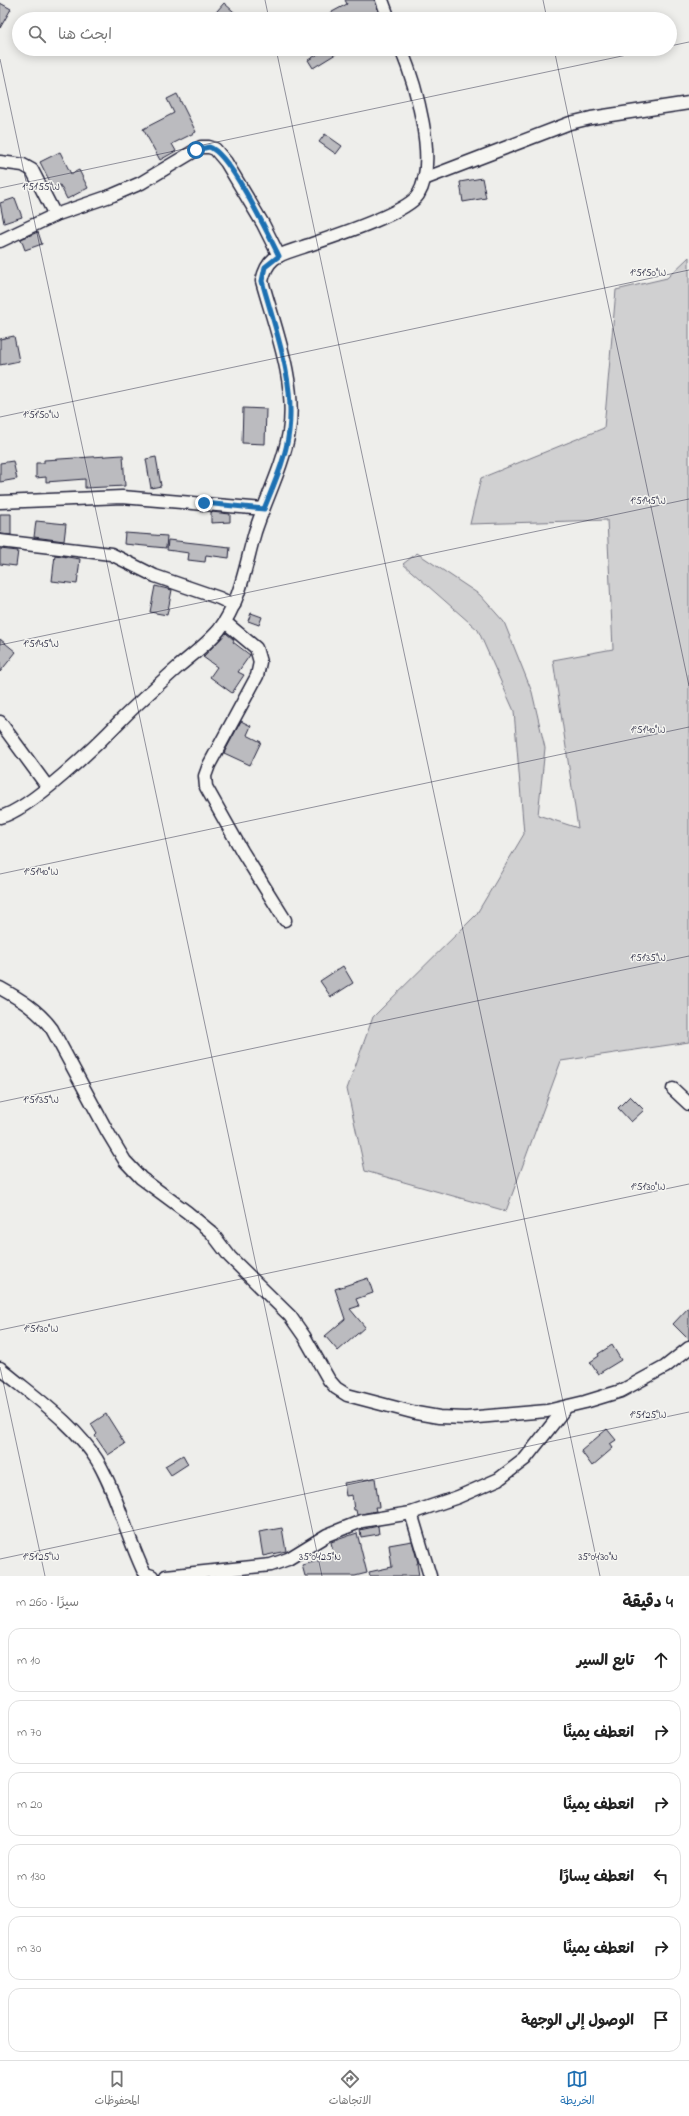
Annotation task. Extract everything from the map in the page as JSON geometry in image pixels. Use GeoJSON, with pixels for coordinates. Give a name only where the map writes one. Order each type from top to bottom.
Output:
{"type":"FeatureCollection","features":[{"type":"Feature","properties":{"kind":"street"},"geometry":{"type":"LineString","coordinates":[[382,0],[387,12]]}},
{"type":"Feature","properties":{"kind":"street"},"geometry":{"type":"LineString","coordinates":[[0,817],[13,812],[101,741],[156,686],[205,645],[225,622],[234,605],[264,509],[281,466],[289,431],[290,407],[287,381],[262,281],[265,267],[279,256],[360,227],[403,208],[417,196],[424,179],[427,151],[412,76],[404,56]]}},
{"type":"Feature","properties":{"kind":"street"},"geometry":{"type":"LineString","coordinates":[[424,179],[570,123],[591,118],[689,103]]}},
{"type":"Feature","properties":{"kind":"street"},"geometry":{"type":"LineString","coordinates":[[0,241],[55,215],[128,189],[201,147],[209,147],[215,149],[226,162],[260,218],[279,256]]}},
{"type":"Feature","properties":{"kind":"street"},"geometry":{"type":"LineString","coordinates":[[0,162],[23,165],[32,170],[55,215]]}},
{"type":"Feature","properties":{"kind":"street"},"geometry":{"type":"LineString","coordinates":[[0,502],[53,498],[122,497],[264,509]]}},
{"type":"Feature","properties":{"kind":"street"},"geometry":{"type":"LineString","coordinates":[[0,541],[111,554],[155,576],[219,598],[234,605]]}},
{"type":"Feature","properties":{"kind":"street"},"geometry":{"type":"LineString","coordinates":[[225,622],[256,648],[260,662],[257,676],[209,765],[205,781],[219,811],[285,920]]}},
{"type":"Feature","properties":{"kind":"street"},"geometry":{"type":"LineString","coordinates":[[0,722],[47,786]]}},
{"type":"Feature","properties":{"kind":"street"},"geometry":{"type":"LineString","coordinates":[[0,988],[28,1004],[49,1024],[107,1131],[133,1170],[153,1188],[200,1222],[230,1257],[290,1316],[304,1336],[322,1370],[336,1388],[354,1398],[438,1417],[492,1416],[546,1411],[566,1407],[621,1391],[665,1367],[689,1348]]}},
{"type":"Feature","properties":{"kind":"street"},"geometry":{"type":"LineString","coordinates":[[673,1089],[689,1104]]}},
{"type":"Feature","properties":{"kind":"street"},"geometry":{"type":"LineString","coordinates":[[0,1368],[61,1419],[90,1451],[102,1470],[143,1570],[146,1574],[152,1576]]}},
{"type":"Feature","properties":{"kind":"street"},"geometry":{"type":"LineString","coordinates":[[166,1576],[271,1565],[288,1560],[327,1535],[362,1521],[411,1513],[458,1497],[499,1479],[525,1459],[566,1407]]}},
{"type":"Feature","properties":{"kind":"street"},"geometry":{"type":"LineString","coordinates":[[411,1513],[430,1576]]}},
{"type":"Feature","properties":{"kind":"shaded area"},"geometry":{"type":"Polygon","coordinates":[[[689,257],[689,1042],[561,1061],[506,1211],[365,1171],[347,1089],[373,1017],[476,915],[524,834],[514,711],[478,630],[403,564],[417,553],[480,595],[504,622],[532,692],[545,748],[538,815],[578,828],[553,660],[613,649],[607,520],[470,524],[481,478],[604,428],[616,290],[667,278],[689,257]]]}},
{"type":"Feature","properties":{"kind":"building"},"geometry":{"type":"Polygon","coordinates":[[[345,0],[375,0],[379,12],[332,12],[347,4],[345,0]]]}},
{"type":"Feature","properties":{"kind":"building"},"geometry":{"type":"Polygon","coordinates":[[[0,3],[11,9],[0,28],[0,3]]]}},
{"type":"Feature","properties":{"kind":"building"},"geometry":{"type":"Polygon","coordinates":[[[224,3],[234,12],[216,12],[224,3]]]}},
{"type":"Feature","properties":{"kind":"building"},"geometry":{"type":"Polygon","coordinates":[[[315,56],[333,56],[313,68],[308,60],[315,56]]]}},
{"type":"Feature","properties":{"kind":"building"},"geometry":{"type":"Polygon","coordinates":[[[177,94],[196,132],[172,144],[176,151],[160,160],[143,129],[174,113],[167,99],[177,94]]]}},
{"type":"Feature","properties":{"kind":"building"},"geometry":{"type":"Polygon","coordinates":[[[325,134],[342,146],[336,154],[319,142],[325,134]]]}},
{"type":"Feature","properties":{"kind":"building"},"geometry":{"type":"Polygon","coordinates":[[[60,152],[71,174],[79,170],[88,188],[67,199],[60,185],[53,188],[40,162],[60,152]]]}},
{"type":"Feature","properties":{"kind":"building"},"geometry":{"type":"Polygon","coordinates":[[[482,178],[486,198],[463,202],[460,182],[482,178]]]}},
{"type":"Feature","properties":{"kind":"building"},"geometry":{"type":"Polygon","coordinates":[[[15,198],[22,217],[4,223],[0,203],[15,198]]]}},
{"type":"Feature","properties":{"kind":"building"},"geometry":{"type":"Polygon","coordinates":[[[38,232],[42,244],[25,250],[21,239],[38,232]]]}},
{"type":"Feature","properties":{"kind":"building"},"geometry":{"type":"Polygon","coordinates":[[[14,336],[19,361],[0,365],[0,339],[14,336]]]}},
{"type":"Feature","properties":{"kind":"building"},"geometry":{"type":"Polygon","coordinates":[[[243,408],[266,409],[265,444],[242,443],[243,408]]]}},
{"type":"Feature","properties":{"kind":"building"},"geometry":{"type":"Polygon","coordinates":[[[123,455],[125,486],[85,488],[85,479],[46,482],[46,477],[36,478],[36,463],[44,463],[44,460],[123,455]]]}},
{"type":"Feature","properties":{"kind":"building"},"geometry":{"type":"Polygon","coordinates":[[[156,457],[161,486],[151,488],[146,459],[156,457]]]}},
{"type":"Feature","properties":{"kind":"building"},"geometry":{"type":"Polygon","coordinates":[[[13,461],[17,479],[0,482],[0,463],[13,461]]]}},
{"type":"Feature","properties":{"kind":"building"},"geometry":{"type":"Polygon","coordinates":[[[211,512],[230,514],[230,522],[211,523],[211,512]]]}},
{"type":"Feature","properties":{"kind":"building"},"geometry":{"type":"Polygon","coordinates":[[[0,514],[11,514],[11,535],[0,534],[0,514]]]}},
{"type":"Feature","properties":{"kind":"building"},"geometry":{"type":"Polygon","coordinates":[[[36,521],[66,524],[64,541],[34,537],[36,521]]]}},
{"type":"Feature","properties":{"kind":"building"},"geometry":{"type":"Polygon","coordinates":[[[125,533],[167,536],[166,548],[124,544],[125,533]]]}},
{"type":"Feature","properties":{"kind":"building"},"geometry":{"type":"Polygon","coordinates":[[[168,540],[230,547],[229,558],[206,555],[205,562],[188,560],[189,553],[167,550],[168,540]]]}},
{"type":"Feature","properties":{"kind":"building"},"geometry":{"type":"Polygon","coordinates":[[[0,549],[18,551],[16,566],[0,564],[0,549]]]}},
{"type":"Feature","properties":{"kind":"building"},"geometry":{"type":"Polygon","coordinates":[[[55,555],[80,559],[77,584],[52,581],[55,555]]]}},
{"type":"Feature","properties":{"kind":"building"},"geometry":{"type":"Polygon","coordinates":[[[155,586],[172,590],[167,615],[150,612],[155,586]]]}},
{"type":"Feature","properties":{"kind":"building"},"geometry":{"type":"Polygon","coordinates":[[[251,613],[262,617],[259,625],[248,621],[251,613]]]}},
{"type":"Feature","properties":{"kind":"building"},"geometry":{"type":"Polygon","coordinates":[[[226,633],[234,640],[233,642],[250,655],[238,672],[244,675],[232,693],[210,677],[217,667],[203,657],[226,633]]]}},
{"type":"Feature","properties":{"kind":"building"},"geometry":{"type":"Polygon","coordinates":[[[0,639],[16,652],[0,672],[0,639]]]}},
{"type":"Feature","properties":{"kind":"building"},"geometry":{"type":"Polygon","coordinates":[[[241,721],[251,726],[247,735],[261,742],[250,765],[224,753],[241,721]]]}},
{"type":"Feature","properties":{"kind":"building"},"geometry":{"type":"Polygon","coordinates":[[[343,966],[353,983],[331,997],[320,981],[343,966]]]}},
{"type":"Feature","properties":{"kind":"building"},"geometry":{"type":"Polygon","coordinates":[[[630,1096],[644,1110],[631,1122],[618,1108],[630,1096]]]}},
{"type":"Feature","properties":{"kind":"building"},"geometry":{"type":"Polygon","coordinates":[[[368,1278],[373,1293],[356,1299],[359,1306],[350,1309],[365,1327],[338,1351],[325,1336],[345,1319],[335,1289],[368,1278]]]}},
{"type":"Feature","properties":{"kind":"building"},"geometry":{"type":"Polygon","coordinates":[[[689,1307],[689,1340],[673,1324],[689,1307]]]}},
{"type":"Feature","properties":{"kind":"building"},"geometry":{"type":"Polygon","coordinates":[[[612,1345],[621,1360],[598,1374],[590,1362],[599,1356],[598,1354],[612,1345]]]}},
{"type":"Feature","properties":{"kind":"building"},"geometry":{"type":"Polygon","coordinates":[[[106,1414],[125,1444],[108,1455],[95,1436],[97,1434],[91,1424],[106,1414]]]}},
{"type":"Feature","properties":{"kind":"building"},"geometry":{"type":"Polygon","coordinates":[[[607,1429],[616,1440],[610,1444],[613,1448],[592,1466],[581,1451],[607,1429]]]}},
{"type":"Feature","properties":{"kind":"building"},"geometry":{"type":"Polygon","coordinates":[[[183,1455],[188,1464],[171,1475],[165,1466],[183,1455]]]}},
{"type":"Feature","properties":{"kind":"building"},"geometry":{"type":"Polygon","coordinates":[[[375,1478],[379,1507],[375,1507],[376,1511],[357,1515],[356,1510],[354,1510],[352,1495],[346,1496],[344,1483],[375,1478]]]}},
{"type":"Feature","properties":{"kind":"building"},"geometry":{"type":"Polygon","coordinates":[[[378,1526],[379,1534],[361,1537],[360,1530],[378,1526]]]}},
{"type":"Feature","properties":{"kind":"building"},"geometry":{"type":"Polygon","coordinates":[[[282,1528],[286,1551],[263,1556],[259,1532],[282,1528]]]}},
{"type":"Feature","properties":{"kind":"building"},"geometry":{"type":"Polygon","coordinates":[[[357,1533],[367,1573],[355,1576],[305,1576],[302,1565],[334,1557],[331,1542],[357,1533]]]}},
{"type":"Feature","properties":{"kind":"building"},"geometry":{"type":"Polygon","coordinates":[[[412,1541],[418,1563],[419,1576],[370,1576],[369,1572],[392,1567],[389,1545],[412,1541]]]}},
{"type":"Feature","properties":{"kind":"route"},"geometry":{"type":"LineString","coordinates":[[196,150],[201,147],[209,147],[215,149],[219,153],[252,204],[279,256],[265,267],[262,281],[284,365],[290,407],[289,431],[281,466],[264,509],[204,503]]}}]}
